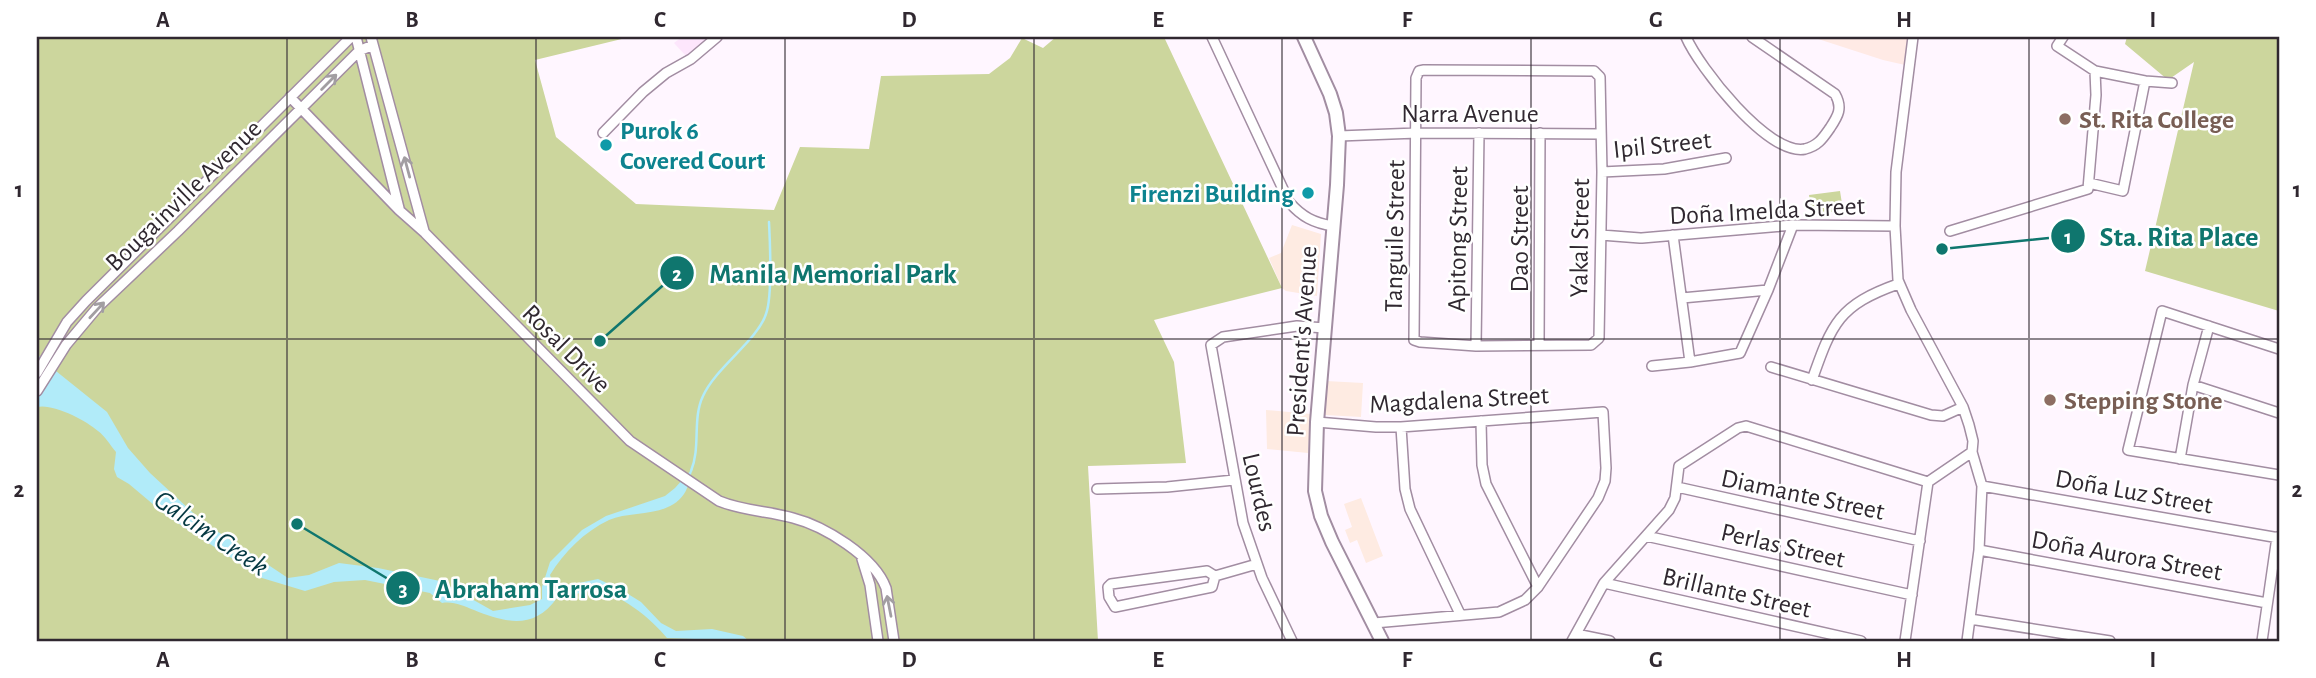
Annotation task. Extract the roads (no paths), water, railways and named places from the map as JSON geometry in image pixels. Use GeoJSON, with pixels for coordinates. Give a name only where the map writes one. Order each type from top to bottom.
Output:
{"type":"FeatureCollection","features":[{"type":"Feature","properties":{"kind":"street"},"geometry":{"type":"LineString","coordinates":[[354,37],[400,210]]}},
{"type":"Feature","properties":{"kind":"street","name":"Bougainville Avenue"},"geometry":{"type":"LineString","coordinates":[[37,391],[67,322],[290,97],[354,37]]}},
{"type":"Feature","properties":{"kind":"street"},"geometry":{"type":"LineString","coordinates":[[603,132],[659,78],[691,59],[717,37]]}},
{"type":"Feature","properties":{"kind":"street"},"geometry":{"type":"LineString","coordinates":[[1212,37],[1289,202],[1300,215],[1316,223],[1333,226]]}},
{"type":"Feature","properties":{"kind":"street","name":"President's Avenue"},"geometry":{"type":"LineString","coordinates":[[1304,37],[1330,94],[1339,136],[1317,422],[1315,491],[1321,516],[1332,542],[1382,641]]}},
{"type":"Feature","properties":{"kind":"street"},"geometry":{"type":"LineString","coordinates":[[1686,37],[1714,80],[1745,117],[1780,141],[1799,149],[1820,141],[1838,116],[1839,101],[1829,89],[1752,37]]}},
{"type":"Feature","properties":{"kind":"street"},"geometry":{"type":"LineString","coordinates":[[1913,37],[1896,172],[1898,284],[1963,407],[1982,486],[1979,550],[1967,641]]}},
{"type":"Feature","properties":{"kind":"street"},"geometry":{"type":"LineString","coordinates":[[2063,37],[2057,46],[2095,71],[2145,81],[2172,83]]}},
{"type":"Feature","properties":{"kind":"street"},"geometry":{"type":"LineString","coordinates":[[372,41],[425,233]]}},
{"type":"Feature","properties":{"kind":"street","name":"Bougainville Avenue"},"geometry":{"type":"LineString","coordinates":[[37,373],[97,308],[372,41]]}},
{"type":"Feature","properties":{"kind":"street","name":"Tanguile Street"},"geometry":{"type":"LineString","coordinates":[[1476,346],[1414,340],[1416,78],[1419,71],[1594,71],[1600,77],[1601,134]]}},
{"type":"Feature","properties":{"kind":"street"},"geometry":{"type":"LineString","coordinates":[[2088,186],[2096,95],[2095,71]]}},
{"type":"Feature","properties":{"kind":"street"},"geometry":{"type":"LineString","coordinates":[[1950,231],[2088,186],[2123,191],[2145,81]]}},
{"type":"Feature","properties":{"kind":"street","name":"Rosal Drive"},"geometry":{"type":"LineString","coordinates":[[290,97],[630,441],[719,501],[794,518],[820,528],[862,557],[872,575]]}},
{"type":"Feature","properties":{"kind":"street","name":"Narra Avenue"},"geometry":{"type":"LineString","coordinates":[[1339,136],[1417,133],[1601,134]]}},
{"type":"Feature","properties":{"kind":"street","name":"Apitong Street"},"geometry":{"type":"LineString","coordinates":[[1476,346],[1479,133]]}},
{"type":"Feature","properties":{"kind":"street","name":"Dao Street"},"geometry":{"type":"LineString","coordinates":[[1539,345],[1541,133]]}},
{"type":"Feature","properties":{"kind":"street","name":"Yakal Street"},"geometry":{"type":"LineString","coordinates":[[1539,345],[1591,345],[1599,338],[1601,134]]}},
{"type":"Feature","properties":{"kind":"street","name":"Ipil Street"},"geometry":{"type":"LineString","coordinates":[[1602,172],[1664,169],[1726,158]]}},
{"type":"Feature","properties":{"kind":"street"},"geometry":{"type":"LineString","coordinates":[[1652,366],[1740,352],[1793,225]]}},
{"type":"Feature","properties":{"kind":"street","name":"Doña Imelda Street"},"geometry":{"type":"LineString","coordinates":[[1601,235],[1641,238],[1793,225],[1895,226]]}},
{"type":"Feature","properties":{"kind":"street"},"geometry":{"type":"LineString","coordinates":[[1673,235],[1690,362]]}},
{"type":"Feature","properties":{"kind":"street"},"geometry":{"type":"LineString","coordinates":[[1812,380],[1826,340],[1836,323],[1868,294],[1898,284]]}},
{"type":"Feature","properties":{"kind":"street"},"geometry":{"type":"LineString","coordinates":[[1682,298],[1768,290]]}},
{"type":"Feature","properties":{"kind":"street"},"geometry":{"type":"LineString","coordinates":[[2279,349],[2162,311],[2128,450],[2279,475]]}},
{"type":"Feature","properties":{"kind":"street"},"geometry":{"type":"LineString","coordinates":[[2180,458],[2193,385],[2209,326]]}},
{"type":"Feature","properties":{"kind":"street","name":"Lourdes"},"geometry":{"type":"LineString","coordinates":[[1292,641],[1256,564],[1243,523],[1211,345],[1223,337],[1297,327],[1325,328]]}},
{"type":"Feature","properties":{"kind":"street"},"geometry":{"type":"LineString","coordinates":[[1476,346],[1539,345]]}},
{"type":"Feature","properties":{"kind":"street"},"geometry":{"type":"LineString","coordinates":[[1771,367],[1931,415],[1943,415],[1963,407]]}},
{"type":"Feature","properties":{"kind":"street"},"geometry":{"type":"LineString","coordinates":[[2193,385],[2279,413]]}},
{"type":"Feature","properties":{"kind":"street","name":"Magdalena Street"},"geometry":{"type":"LineString","coordinates":[[1317,422],[1401,427],[1603,412],[1605,481],[1598,498],[1538,587]]}},
{"type":"Feature","properties":{"kind":"street"},"geometry":{"type":"LineString","coordinates":[[1374,623],[1499,611],[1525,600],[1538,587],[1486,484],[1482,465],[1481,421]]}},
{"type":"Feature","properties":{"kind":"street"},"geometry":{"type":"LineString","coordinates":[[1610,641],[1574,637],[1604,583],[1669,510],[1677,488],[1679,466],[1738,428],[1746,426],[1928,482]]}},
{"type":"Feature","properties":{"kind":"street"},"geometry":{"type":"LineString","coordinates":[[1401,427],[1405,489],[1410,509],[1460,614]]}},
{"type":"Feature","properties":{"kind":"street"},"geometry":{"type":"LineString","coordinates":[[1905,641],[1928,482],[1972,452]]}},
{"type":"Feature","properties":{"kind":"street"},"geometry":{"type":"LineString","coordinates":[[1097,489],[1167,487],[1234,480]]}},
{"type":"Feature","properties":{"kind":"street","name":"Doña Luz Street"},"geometry":{"type":"LineString","coordinates":[[1982,486],[2278,537]]}},
{"type":"Feature","properties":{"kind":"street","name":"Diamante Street"},"geometry":{"type":"LineString","coordinates":[[1677,488],[1920,541]]}},
{"type":"Feature","properties":{"kind":"street","name":"Perlas Street"},"geometry":{"type":"LineString","coordinates":[[1646,536],[1912,595]]}},
{"type":"Feature","properties":{"kind":"street"},"geometry":{"type":"LineString","coordinates":[[2262,641],[2278,537]]}},
{"type":"Feature","properties":{"kind":"street","name":"Doña Aurora Street"},"geometry":{"type":"LineString","coordinates":[[1979,550],[2267,603]]}},
{"type":"Feature","properties":{"kind":"street"},"geometry":{"type":"LineString","coordinates":[[1215,576],[1213,587],[1187,593],[1115,607],[1109,597],[1108,587],[1111,584],[1207,571],[1215,576],[1256,564]]}},
{"type":"Feature","properties":{"kind":"street"},"geometry":{"type":"LineString","coordinates":[[872,575],[878,641]]}},
{"type":"Feature","properties":{"kind":"street"},"geometry":{"type":"LineString","coordinates":[[872,575],[886,588],[894,641]]}},
{"type":"Feature","properties":{"kind":"street","name":"Brillante Street"},"geometry":{"type":"LineString","coordinates":[[1604,583],[1861,641]]}},
{"type":"Feature","properties":{"kind":"street"},"geometry":{"type":"LineString","coordinates":[[1970,619],[2110,641]]}},
{"type":"Feature","properties":{"kind":"water","name":"Galcim Creek"},"geometry":{"type":"Polygon","coordinates":[[[37,352],[41,359],[107,412],[128,448],[150,473],[203,522],[288,578],[309,575],[339,563],[440,581],[493,611],[530,605],[542,599],[542,587],[550,562],[582,530],[606,516],[665,496],[693,468],[686,491],[677,502],[659,510],[618,517],[591,530],[575,543],[550,575],[555,588],[598,579],[641,602],[661,623],[676,631],[712,629],[743,636],[749,641],[667,638],[633,607],[601,592],[591,591],[557,598],[539,615],[519,621],[497,618],[454,603],[442,603],[430,593],[365,580],[334,582],[305,591],[262,578],[167,516],[117,477],[114,469],[116,452],[93,427],[60,410],[37,407],[37,352]]]}},
{"type":"Feature","properties":{"kind":"waterway"},"geometry":{"type":"LineString","coordinates":[[691,471],[703,396],[717,375],[754,334],[766,314],[770,282],[769,222]]}},
{"type":"Feature","properties":{"kind":"place","name":"St. Rita College"},"geometry":{"type":"Point","coordinates":[2065,119]}},
{"type":"Feature","properties":{"kind":"place","name":"Purok 6 Covered Court"},"geometry":{"type":"Point","coordinates":[606,145]}},
{"type":"Feature","properties":{"kind":"place","name":"Firenzi Building"},"geometry":{"type":"Point","coordinates":[1308,193]}},
{"type":"Feature","properties":{"kind":"place","name":"Sta. Rita Place"},"geometry":{"type":"Point","coordinates":[1942,249]}},
{"type":"Feature","properties":{"kind":"place","name":"Manila Memorial Park"},"geometry":{"type":"Point","coordinates":[600,341]}},
{"type":"Feature","properties":{"kind":"place","name":"Stepping Stone"},"geometry":{"type":"Point","coordinates":[2050,400]}},
{"type":"Feature","properties":{"kind":"place","name":"Abraham Tarrosa"},"geometry":{"type":"Point","coordinates":[297,524]}}]}
